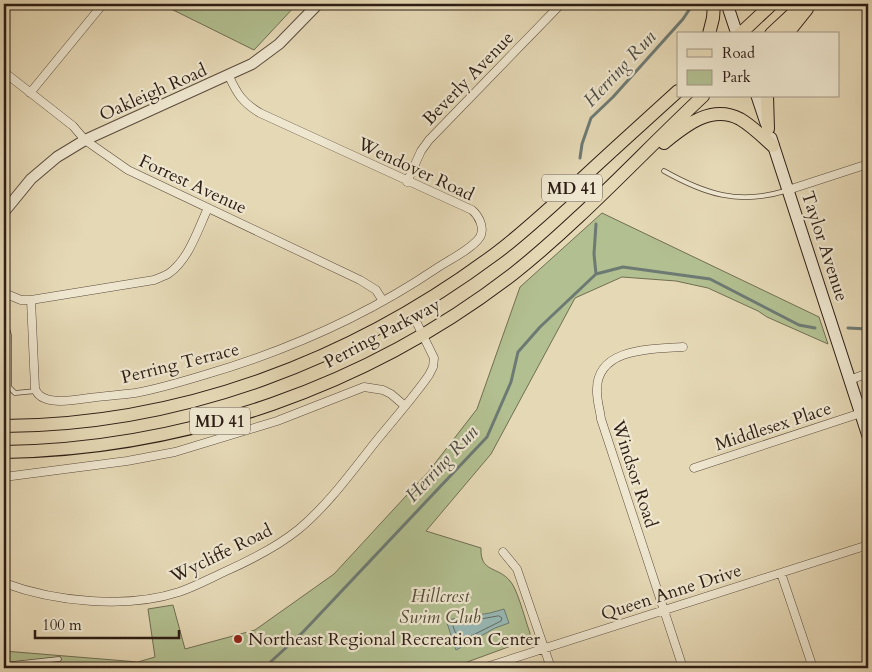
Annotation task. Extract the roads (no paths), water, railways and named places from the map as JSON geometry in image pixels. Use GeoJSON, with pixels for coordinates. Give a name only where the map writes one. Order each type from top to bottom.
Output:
{"type":"FeatureCollection","features":[{"type":"Feature","properties":{"kind":"main road"},"geometry":{"type":"LineString","coordinates":[[709,32],[713,18],[714,4]]}},
{"type":"Feature","properties":{"kind":"main road"},"geometry":{"type":"LineString","coordinates":[[727,4],[737,32]]}},
{"type":"Feature","properties":{"kind":"main road"},"geometry":{"type":"LineString","coordinates":[[740,32],[772,4]]}},
{"type":"Feature","properties":{"kind":"main road"},"geometry":{"type":"LineString","coordinates":[[772,32],[803,4]]}},
{"type":"Feature","properties":{"kind":"main road"},"geometry":{"type":"LineString","coordinates":[[789,32],[811,4]]}},
{"type":"Feature","properties":{"kind":"main road"},"geometry":{"type":"LineString","coordinates":[[645,121],[677,81]]}},
{"type":"Feature","properties":{"kind":"main road","name":"Perring Parkway"},"geometry":{"type":"LineString","coordinates":[[4,426],[30,426],[118,416],[168,407],[258,381],[302,365],[378,330],[462,278],[497,252],[527,228],[677,92]]}},
{"type":"Feature","properties":{"kind":"main road","name":"Perring Parkway"},"geometry":{"type":"LineString","coordinates":[[4,452],[77,448],[126,442],[177,432],[270,406],[366,365],[422,335],[512,274],[602,194],[701,98]]}},
{"type":"Feature","properties":{"kind":"main road","name":"Taylor Avenue"},"geometry":{"type":"LineString","coordinates":[[758,98],[868,436]]}},
{"type":"Feature","properties":{"kind":"main road"},"geometry":{"type":"LineString","coordinates":[[768,98],[768,129]]}},
{"type":"Feature","properties":{"kind":"main road"},"geometry":{"type":"LineString","coordinates":[[602,194],[686,125],[699,118],[714,115],[728,115],[739,118],[773,146]]}},
{"type":"Feature","properties":{"kind":"street"},"geometry":{"type":"LineString","coordinates":[[30,93],[103,4]]}},
{"type":"Feature","properties":{"kind":"street","name":"Oakleigh Road"},"geometry":{"type":"LineString","coordinates":[[4,212],[31,179],[47,164],[85,140],[252,64],[272,50],[318,4]]}},
{"type":"Feature","properties":{"kind":"street","name":"Beverly Avenue"},"geometry":{"type":"LineString","coordinates":[[407,182],[421,151],[429,140],[561,4]]}},
{"type":"Feature","properties":{"kind":"street","name":"Forrest Avenue"},"geometry":{"type":"LineString","coordinates":[[4,72],[73,126],[85,140],[128,170],[360,280],[376,290],[383,301]]}},
{"type":"Feature","properties":{"kind":"street","name":"Wendover Road"},"geometry":{"type":"LineString","coordinates":[[229,76],[238,96],[251,107],[407,182],[472,210],[479,218],[482,228],[479,238],[413,284],[383,301]]}},
{"type":"Feature","properties":{"kind":"street"},"geometry":{"type":"LineString","coordinates":[[788,190],[868,164]]}},
{"type":"Feature","properties":{"kind":"street"},"geometry":{"type":"LineString","coordinates":[[4,293],[21,300],[31,300],[154,280],[168,274],[181,261],[194,240],[208,208]]}},
{"type":"Feature","properties":{"kind":"street"},"geometry":{"type":"LineString","coordinates":[[31,300],[36,392]]}},
{"type":"Feature","properties":{"kind":"street","name":"Perring Terrace"},"geometry":{"type":"LineString","coordinates":[[36,392],[44,399],[69,400],[136,393],[185,381],[244,363],[322,332],[383,301]]}},
{"type":"Feature","properties":{"kind":"street","name":"Wycliffe Road"},"geometry":{"type":"LineString","coordinates":[[4,584],[37,594],[101,601],[155,598],[180,592],[243,564],[279,544],[301,528],[335,492],[424,382],[433,367],[434,358],[411,311]]}},
{"type":"Feature","properties":{"kind":"street","name":"Windsor Road"},"geometry":{"type":"LineString","coordinates":[[683,347],[646,349],[625,353],[610,362],[601,374],[597,390],[601,419],[683,668]]}},
{"type":"Feature","properties":{"kind":"street"},"geometry":{"type":"LineString","coordinates":[[850,380],[868,373]]}},
{"type":"Feature","properties":{"kind":"street"},"geometry":{"type":"LineString","coordinates":[[4,476],[127,462],[175,452],[277,421],[364,387],[383,390],[405,406]]}},
{"type":"Feature","properties":{"kind":"street","name":"Middlesex Place"},"geometry":{"type":"LineString","coordinates":[[694,468],[861,413]]}},
{"type":"Feature","properties":{"kind":"street","name":"Queen Anne Drive"},"geometry":{"type":"LineString","coordinates":[[483,668],[868,545]]}},
{"type":"Feature","properties":{"kind":"street"},"geometry":{"type":"LineString","coordinates":[[503,552],[517,569],[552,668]]}},
{"type":"Feature","properties":{"kind":"street"},"geometry":{"type":"LineString","coordinates":[[782,573],[813,668]]}},
{"type":"Feature","properties":{"kind":"lane"},"geometry":{"type":"LineString","coordinates":[[664,171],[689,185],[710,193],[736,198],[768,196],[788,190]]}},
{"type":"Feature","properties":{"kind":"lane"},"geometry":{"type":"LineString","coordinates":[[4,325],[9,335],[9,387],[15,393],[36,392]]}},
{"type":"Feature","properties":{"kind":"lane"},"geometry":{"type":"LineString","coordinates":[[4,665],[59,659]]}},
{"type":"Feature","properties":{"kind":"water"},"geometry":{"type":"Polygon","coordinates":[[[504,609],[509,623],[495,628],[456,650],[446,620],[504,609]]]}},
{"type":"Feature","properties":{"kind":"waterway","name":"Herring Run"},"geometry":{"type":"LineString","coordinates":[[580,158],[582,144],[591,118],[613,97],[683,19],[693,4]]}},
{"type":"Feature","properties":{"kind":"waterway","name":"Herring Run"},"geometry":{"type":"LineString","coordinates":[[596,224],[594,254],[596,274]]}},
{"type":"Feature","properties":{"kind":"waterway","name":"Herring Run"},"geometry":{"type":"LineString","coordinates":[[264,668],[303,632],[487,437],[511,382],[518,352],[540,327],[596,274],[623,267],[710,279],[799,325],[815,328]]}},
{"type":"Feature","properties":{"kind":"waterway"},"geometry":{"type":"LineString","coordinates":[[848,328],[868,329]]}},
{"type":"Feature","properties":{"kind":"place","name":"Northeast Regional Recreation Center"},"geometry":{"type":"Point","coordinates":[238,639]}},
{"type":"Feature","properties":{"kind":"park label","name":"Hillcrest Swim Club"},"geometry":{"type":"Point","coordinates":[440,606]}}]}
